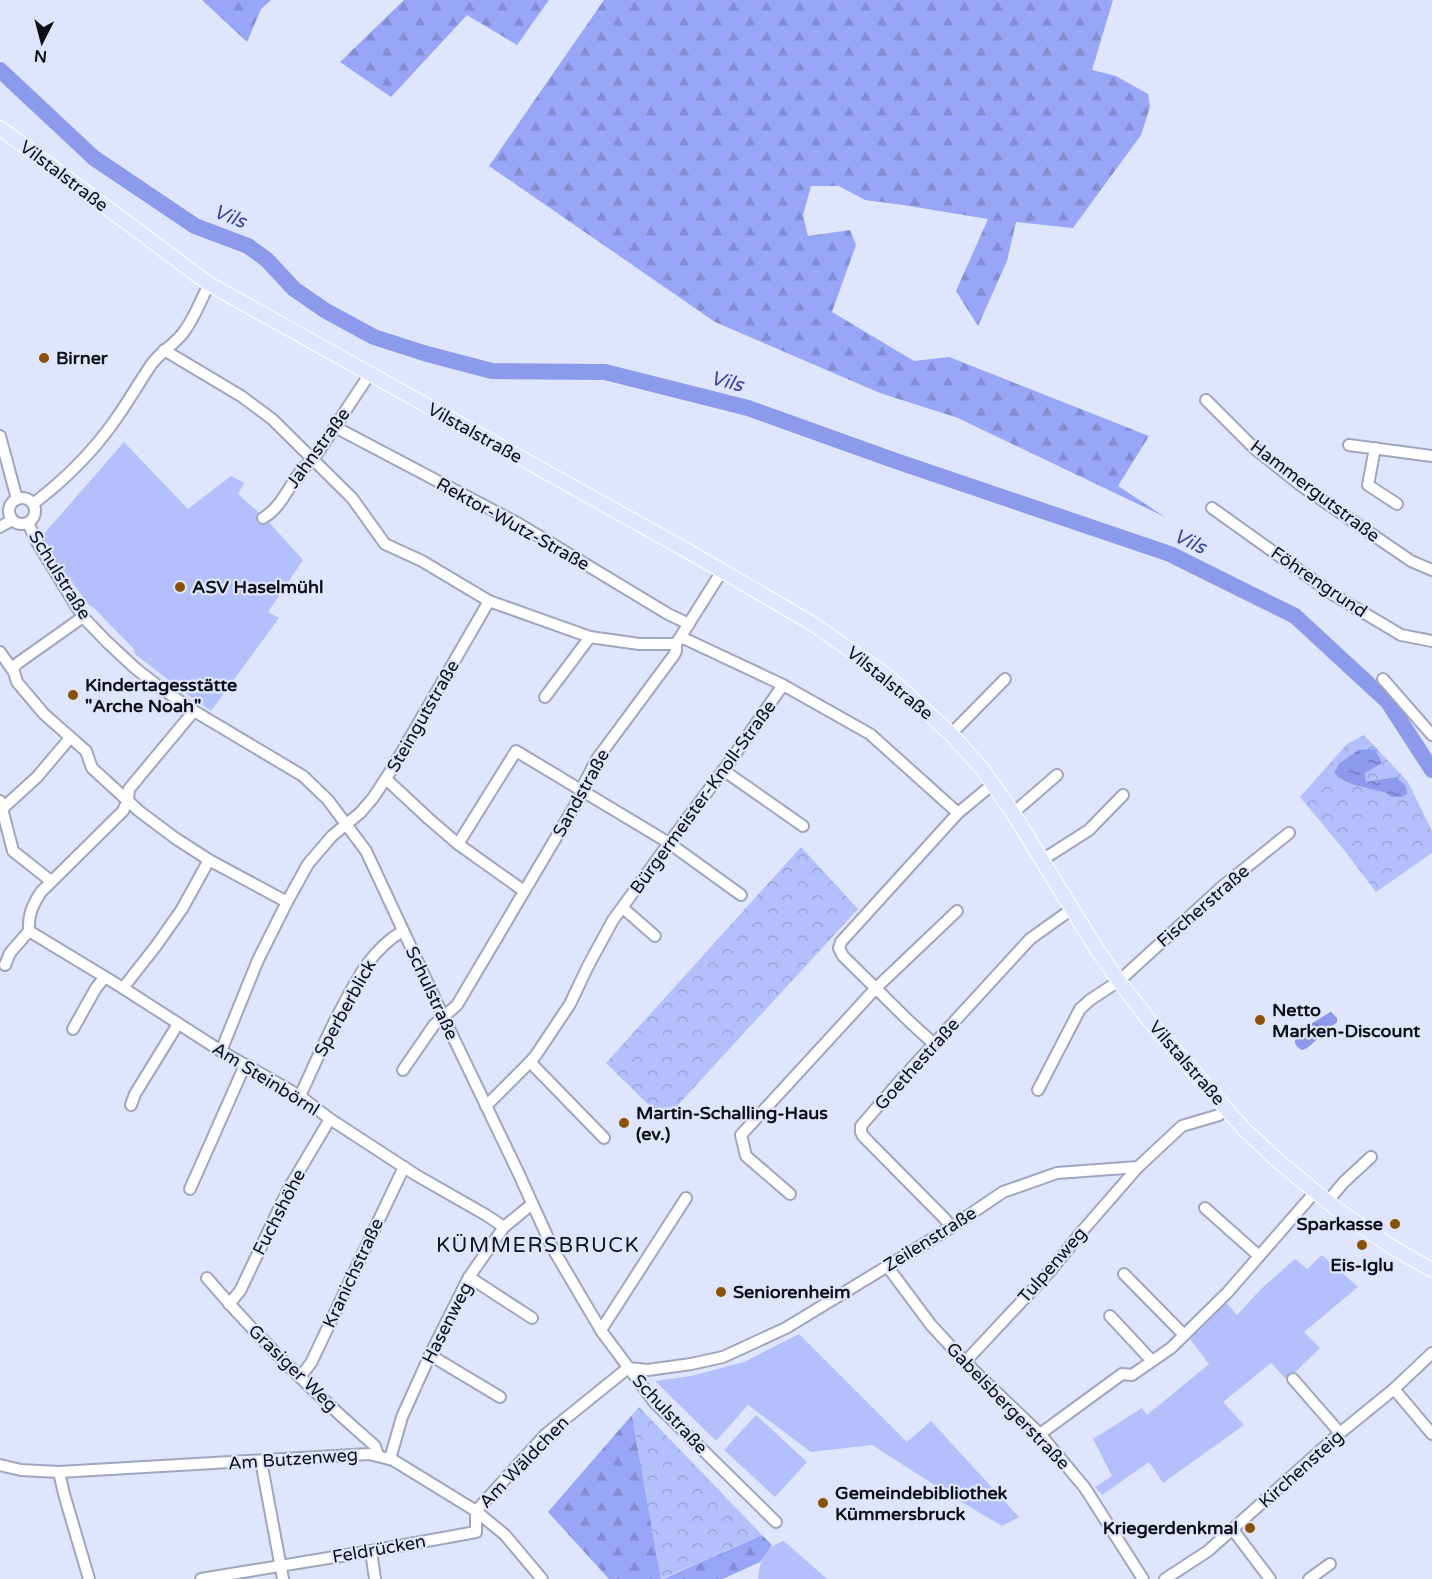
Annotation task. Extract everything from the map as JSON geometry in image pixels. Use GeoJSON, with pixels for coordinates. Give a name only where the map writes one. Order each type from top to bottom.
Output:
{"type":"FeatureCollection","features":[{"type":"Feature","properties":{"kind":"main road","name":"Vilstalstraße"},"geometry":{"type":"LineString","coordinates":[[0,128],[209,284],[722,571],[813,624],[886,675],[970,754],[1013,813],[1119,981],[1152,1024],[1243,1128],[1327,1202],[1392,1247],[1432,1270]]}},
{"type":"Feature","properties":{"kind":"street"},"geometry":{"type":"LineString","coordinates":[[33,504],[94,448],[114,422],[152,363],[183,333],[209,284]]}},
{"type":"Feature","properties":{"kind":"street"},"geometry":{"type":"LineString","coordinates":[[164,350],[241,396],[272,419],[352,498],[385,544],[422,561],[489,601],[590,637],[639,644],[679,641],[783,686],[870,734],[958,813]]}},
{"type":"Feature","properties":{"kind":"street","name":"Jahnstraße"},"geometry":{"type":"LineString","coordinates":[[263,518],[274,512],[303,467],[313,460],[369,375]]}},
{"type":"Feature","properties":{"kind":"street","name":"Hammergutstraße"},"geometry":{"type":"LineString","coordinates":[[1206,400],[1254,448],[1303,487],[1412,561],[1432,570]]}},
{"type":"Feature","properties":{"kind":"street","name":"Rektor-Wutz-Straße"},"geometry":{"type":"LineString","coordinates":[[335,427],[519,524],[668,614],[689,624]]}},
{"type":"Feature","properties":{"kind":"street"},"geometry":{"type":"LineString","coordinates":[[0,436],[17,499]]}},
{"type":"Feature","properties":{"kind":"street"},"geometry":{"type":"LineString","coordinates":[[1349,445],[1432,456]]}},
{"type":"Feature","properties":{"kind":"street"},"geometry":{"type":"LineString","coordinates":[[1375,448],[1368,485],[1397,504]]}},
{"type":"Feature","properties":{"kind":"street"},"geometry":{"type":"LineString","coordinates":[[17,499],[24,499],[33,504],[34,517],[28,523],[20,524],[12,520],[9,512],[11,504],[17,499]]}},
{"type":"Feature","properties":{"kind":"street","name":"Föhrengrund"},"geometry":{"type":"LineString","coordinates":[[1212,508],[1334,595],[1401,634],[1432,641]]}},
{"type":"Feature","properties":{"kind":"street"},"geometry":{"type":"LineString","coordinates":[[0,527],[12,520]]}},
{"type":"Feature","properties":{"kind":"street","name":"Schulstraße"},"geometry":{"type":"LineString","coordinates":[[28,523],[37,542],[83,617],[135,668],[194,711],[303,776],[328,800],[346,824],[366,851],[553,1249],[601,1330],[655,1403],[776,1522]]}},
{"type":"Feature","properties":{"kind":"street","name":"Sandstraße"},"geometry":{"type":"LineString","coordinates":[[403,1070],[435,1025],[457,1005],[583,792],[584,784],[597,759],[674,655],[679,641],[722,571]]}},
{"type":"Feature","properties":{"kind":"street","name":"Steingutstraße"},"geometry":{"type":"LineString","coordinates":[[221,1051],[258,960],[308,864],[332,836],[360,813],[386,780],[489,601]]}},
{"type":"Feature","properties":{"kind":"street"},"geometry":{"type":"LineString","coordinates":[[14,672],[14,667],[18,663],[83,617]]}},
{"type":"Feature","properties":{"kind":"street"},"geometry":{"type":"LineString","coordinates":[[545,697],[590,637]]}},
{"type":"Feature","properties":{"kind":"street"},"geometry":{"type":"LineString","coordinates":[[0,652],[14,672],[17,682],[44,714],[86,752],[92,768],[139,811],[209,860],[287,902]]}},
{"type":"Feature","properties":{"kind":"street","name":"Vilstalstraße"},"geometry":{"type":"LineString","coordinates":[[951,734],[1005,679]]}},
{"type":"Feature","properties":{"kind":"street"},"geometry":{"type":"LineString","coordinates":[[1383,679],[1432,735]]}},
{"type":"Feature","properties":{"kind":"street","name":"Bürgermeister-Knoll-Straße"},"geometry":{"type":"LineString","coordinates":[[486,1106],[530,1062],[570,1004],[613,920],[783,686]]}},
{"type":"Feature","properties":{"kind":"street"},"geometry":{"type":"LineString","coordinates":[[5,965],[10,952],[29,931],[28,921],[31,908],[41,892],[123,811],[128,800],[129,789],[194,711]]}},
{"type":"Feature","properties":{"kind":"street"},"geometry":{"type":"LineString","coordinates":[[51,881],[13,850],[1,805],[36,777],[70,738]]}},
{"type":"Feature","properties":{"kind":"street"},"geometry":{"type":"LineString","coordinates":[[458,844],[516,751],[669,843],[741,895]]}},
{"type":"Feature","properties":{"kind":"street"},"geometry":{"type":"LineString","coordinates":[[723,770],[803,826]]}},
{"type":"Feature","properties":{"kind":"street"},"geometry":{"type":"LineString","coordinates":[[1013,813],[1057,775]]}},
{"type":"Feature","properties":{"kind":"street"},"geometry":{"type":"LineString","coordinates":[[386,780],[458,844],[524,891]]}},
{"type":"Feature","properties":{"kind":"street"},"geometry":{"type":"LineString","coordinates":[[934,1044],[843,956],[839,948],[841,942],[958,813],[993,784]]}},
{"type":"Feature","properties":{"kind":"street"},"geometry":{"type":"LineString","coordinates":[[1042,860],[1089,830],[1123,795]]}},
{"type":"Feature","properties":{"kind":"street","name":"Fischerstraße"},"geometry":{"type":"LineString","coordinates":[[1038,1089],[1080,1009],[1119,981],[1223,886],[1289,833]]}},
{"type":"Feature","properties":{"kind":"street"},"geometry":{"type":"LineString","coordinates":[[123,988],[182,909],[209,860]]}},
{"type":"Feature","properties":{"kind":"street","name":"Bürgermeister-Knoll-Straße"},"geometry":{"type":"LineString","coordinates":[[622,908],[655,936]]}},
{"type":"Feature","properties":{"kind":"street","name":"Goethestraße"},"geometry":{"type":"LineString","coordinates":[[951,1227],[863,1136],[861,1126],[1030,939],[1072,909]]}},
{"type":"Feature","properties":{"kind":"street"},"geometry":{"type":"LineString","coordinates":[[790,1194],[746,1156],[741,1135],[876,988],[957,910]]}},
{"type":"Feature","properties":{"kind":"street","name":"Am Steinbörnl"},"geometry":{"type":"LineString","coordinates":[[29,931],[221,1051],[300,1096],[330,1119],[404,1167],[504,1227]]}},
{"type":"Feature","properties":{"kind":"street","name":"Sperberblick"},"geometry":{"type":"LineString","coordinates":[[300,1096],[327,1036],[361,973],[371,958],[391,938],[404,931]]}},
{"type":"Feature","properties":{"kind":"street"},"geometry":{"type":"LineString","coordinates":[[73,1029],[96,988],[105,978]]}},
{"type":"Feature","properties":{"kind":"street"},"geometry":{"type":"LineString","coordinates":[[131,1105],[135,1094],[178,1024]]}},
{"type":"Feature","properties":{"kind":"street"},"geometry":{"type":"LineString","coordinates":[[530,1062],[604,1138]]}},
{"type":"Feature","properties":{"kind":"street"},"geometry":{"type":"LineString","coordinates":[[190,1189],[245,1065]]}},
{"type":"Feature","properties":{"kind":"street"},"geometry":{"type":"LineString","coordinates":[[1138,1167],[1182,1126],[1219,1115],[1226,1108]]}},
{"type":"Feature","properties":{"kind":"street","name":"Fuchshöhe"},"geometry":{"type":"LineString","coordinates":[[230,1304],[240,1291],[289,1188],[330,1119]]}},
{"type":"Feature","properties":{"kind":"street"},"geometry":{"type":"LineString","coordinates":[[1327,1202],[1344,1182],[1371,1157]]}},
{"type":"Feature","properties":{"kind":"street","name":"Kranichstraße"},"geometry":{"type":"LineString","coordinates":[[300,1377],[311,1363],[404,1167]]}},
{"type":"Feature","properties":{"kind":"street","name":"Zeilenstraße"},"geometry":{"type":"LineString","coordinates":[[628,1368],[648,1370],[723,1357],[786,1328],[951,1227],[1003,1192],[1057,1173],[1138,1167]]}},
{"type":"Feature","properties":{"kind":"street","name":"Tulpenweg"},"geometry":{"type":"LineString","coordinates":[[965,1362],[1051,1270],[1084,1228],[1138,1167]]}},
{"type":"Feature","properties":{"kind":"street"},"geometry":{"type":"LineString","coordinates":[[1040,1434],[1122,1374],[1132,1375],[1171,1347],[1227,1293],[1315,1192]]}},
{"type":"Feature","properties":{"kind":"street"},"geometry":{"type":"LineString","coordinates":[[601,1330],[686,1198]]}},
{"type":"Feature","properties":{"kind":"street","name":"Hasenweg"},"geometry":{"type":"LineString","coordinates":[[390,1459],[402,1417],[469,1277],[504,1227],[532,1204]]}},
{"type":"Feature","properties":{"kind":"street"},"geometry":{"type":"LineString","coordinates":[[1205,1208],[1259,1256]]}},
{"type":"Feature","properties":{"kind":"street","name":"Gabelsbergerstraße"},"geometry":{"type":"LineString","coordinates":[[887,1266],[931,1325],[965,1362],[1040,1434],[1085,1488],[1143,1579]]}},
{"type":"Feature","properties":{"kind":"street"},"geometry":{"type":"LineString","coordinates":[[1124,1274],[1184,1335]]}},
{"type":"Feature","properties":{"kind":"street"},"geometry":{"type":"LineString","coordinates":[[469,1277],[532,1318]]}},
{"type":"Feature","properties":{"kind":"street","name":"Grasiger Weg"},"geometry":{"type":"LineString","coordinates":[[207,1278],[300,1377],[375,1446],[378,1456]]}},
{"type":"Feature","properties":{"kind":"street"},"geometry":{"type":"LineString","coordinates":[[1110,1316],[1152,1361]]}},
{"type":"Feature","properties":{"kind":"street","name":"Kirchensteig"},"geometry":{"type":"LineString","coordinates":[[1170,1578],[1233,1530],[1432,1353]]}},
{"type":"Feature","properties":{"kind":"street"},"geometry":{"type":"LineString","coordinates":[[430,1355],[500,1397]]}},
{"type":"Feature","properties":{"kind":"street","name":"Am Wäldchen"},"geometry":{"type":"LineString","coordinates":[[476,1511],[545,1435],[628,1368]]}},
{"type":"Feature","properties":{"kind":"street"},"geometry":{"type":"LineString","coordinates":[[1293,1379],[1340,1433]]}},
{"type":"Feature","properties":{"kind":"street"},"geometry":{"type":"LineString","coordinates":[[1394,1389],[1432,1434]]}},
{"type":"Feature","properties":{"kind":"street","name":"Am Butzenweg"},"geometry":{"type":"LineString","coordinates":[[0,1466],[21,1470],[59,1472],[369,1454],[390,1459],[476,1511],[505,1535],[542,1579]]}},
{"type":"Feature","properties":{"kind":"street"},"geometry":{"type":"LineString","coordinates":[[261,1461],[283,1579]]}},
{"type":"Feature","properties":{"kind":"street"},"geometry":{"type":"LineString","coordinates":[[59,1472],[89,1579]]}},
{"type":"Feature","properties":{"kind":"street"},"geometry":{"type":"LineString","coordinates":[[476,1511],[476,1532]]}},
{"type":"Feature","properties":{"kind":"street","name":"Feldrücken"},"geometry":{"type":"LineString","coordinates":[[201,1579],[499,1530]]}},
{"type":"Feature","properties":{"kind":"street"},"geometry":{"type":"LineString","coordinates":[[1233,1530],[1270,1579]]}},
{"type":"Feature","properties":{"kind":"street"},"geometry":{"type":"LineString","coordinates":[[371,1551],[375,1579]]}},
{"type":"Feature","properties":{"kind":"street"},"geometry":{"type":"LineString","coordinates":[[1309,1579],[1330,1564]]}},
{"type":"Feature","properties":{"kind":"green space"},"geometry":{"type":"Polygon","coordinates":[[[202,0],[271,0],[261,9],[247,42],[202,0]]]}},
{"type":"Feature","properties":{"kind":"green space"},"geometry":{"type":"Polygon","coordinates":[[[404,0],[549,0],[517,45],[467,15],[391,97],[340,62],[404,0]]]}},
{"type":"Feature","properties":{"kind":"green space"},"geometry":{"type":"Polygon","coordinates":[[[604,0],[1113,0],[1092,70],[1116,76],[1148,94],[1150,107],[1141,135],[1073,228],[1016,222],[1007,261],[978,326],[956,291],[988,219],[865,200],[839,186],[811,186],[803,215],[808,236],[850,230],[856,245],[832,312],[914,361],[949,357],[1149,436],[1118,486],[1165,517],[958,418],[880,393],[715,322],[489,166],[604,0]]]}},
{"type":"Feature","properties":{"kind":"green space","name":"ASV Haselmühl"},"geometry":{"type":"Polygon","coordinates":[[[124,442],[188,509],[231,476],[244,483],[238,494],[267,520],[303,560],[268,612],[279,618],[211,711],[135,654],[133,648],[89,605],[42,536],[124,442]]]}},
{"type":"Feature","properties":{"kind":"green space"},"geometry":{"type":"Polygon","coordinates":[[[1364,735],[1408,782],[1432,831],[1432,853],[1376,892],[1300,797],[1347,744],[1364,735]]]}},
{"type":"Feature","properties":{"kind":"green space"},"geometry":{"type":"Polygon","coordinates":[[[801,847],[858,909],[664,1120],[606,1063],[801,847]]]}},
{"type":"Feature","properties":{"kind":"green space"},"geometry":{"type":"Polygon","coordinates":[[[1322,1255],[1358,1287],[1304,1332],[1320,1348],[1287,1380],[1271,1363],[1223,1402],[1244,1425],[1163,1483],[1149,1462],[1102,1495],[1095,1487],[1112,1476],[1093,1439],[1142,1408],[1147,1415],[1209,1364],[1190,1339],[1226,1302],[1237,1315],[1261,1289],[1295,1259],[1307,1269],[1322,1255]]]}},
{"type":"Feature","properties":{"kind":"green space"},"geometry":{"type":"Polygon","coordinates":[[[799,1334],[907,1442],[931,1421],[1019,1517],[1002,1526],[872,1445],[811,1452],[748,1405],[716,1441],[655,1381],[691,1376],[744,1362],[799,1334]]]}},
{"type":"Feature","properties":{"kind":"green space"},"geometry":{"type":"Polygon","coordinates":[[[639,1407],[762,1535],[661,1579],[632,1415],[639,1407]]]}},
{"type":"Feature","properties":{"kind":"green space"},"geometry":{"type":"Polygon","coordinates":[[[632,1415],[661,1579],[609,1579],[548,1512],[632,1415]]]}},
{"type":"Feature","properties":{"kind":"green space"},"geometry":{"type":"Polygon","coordinates":[[[756,1415],[807,1462],[775,1497],[724,1450],[756,1415]]]}},
{"type":"Feature","properties":{"kind":"green space"},"geometry":{"type":"Polygon","coordinates":[[[762,1535],[772,1545],[760,1562],[723,1579],[663,1579],[762,1535]]]}},
{"type":"Feature","properties":{"kind":"green space"},"geometry":{"type":"Polygon","coordinates":[[[784,1541],[827,1579],[758,1579],[764,1555],[772,1547],[784,1541]]]}},
{"type":"Feature","properties":{"kind":"water"},"geometry":{"type":"Polygon","coordinates":[[[1375,749],[1382,763],[1365,773],[1366,782],[1396,777],[1406,786],[1407,794],[1392,797],[1384,792],[1344,781],[1334,773],[1339,764],[1358,750],[1375,749]]]}},
{"type":"Feature","properties":{"kind":"water"},"geometry":{"type":"Polygon","coordinates":[[[1331,1012],[1337,1018],[1337,1022],[1307,1048],[1302,1050],[1297,1046],[1295,1043],[1299,1035],[1331,1012]]]}},
{"type":"Feature","properties":{"kind":"waterway","name":"Vils"},"geometry":{"type":"LineString","coordinates":[[0,70],[94,158],[195,226],[248,246],[267,260],[294,289],[326,311],[374,337],[492,371],[605,372],[748,408],[1170,554],[1295,616],[1388,702],[1432,770]]}},
{"type":"Feature","properties":{"kind":"place","name":"Birner"},"geometry":{"type":"Point","coordinates":[44,358]}},
{"type":"Feature","properties":{"kind":"place","name":"ASV Haselmühl"},"geometry":{"type":"Point","coordinates":[180,587]}},
{"type":"Feature","properties":{"kind":"place","name":"Kindertagesstätte \"Arche Noah\""},"geometry":{"type":"Point","coordinates":[73,695]}},
{"type":"Feature","properties":{"kind":"place","name":"Netto Marken-Discount"},"geometry":{"type":"Point","coordinates":[1260,1020]}},
{"type":"Feature","properties":{"kind":"place","name":"Martin-Schalling-Haus (ev.)"},"geometry":{"type":"Point","coordinates":[624,1123]}},
{"type":"Feature","properties":{"kind":"place","name":"Sparkasse"},"geometry":{"type":"Point","coordinates":[1395,1224]}},
{"type":"Feature","properties":{"kind":"place","name":"Eis-Iglu"},"geometry":{"type":"Point","coordinates":[1362,1245]}},
{"type":"Feature","properties":{"kind":"place","name":"Seniorenheim"},"geometry":{"type":"Point","coordinates":[721,1292]}},
{"type":"Feature","properties":{"kind":"place","name":"Gemeindebibliothek Kümmersbruck"},"geometry":{"type":"Point","coordinates":[823,1503]}},
{"type":"Feature","properties":{"kind":"place","name":"Kriegerdenkmal"},"geometry":{"type":"Point","coordinates":[1250,1528]}},
{"type":"Feature","properties":{"kind":"district","name":"KÜMMERSBRUCK"},"geometry":{"type":"Point","coordinates":[538,1245]}}]}
